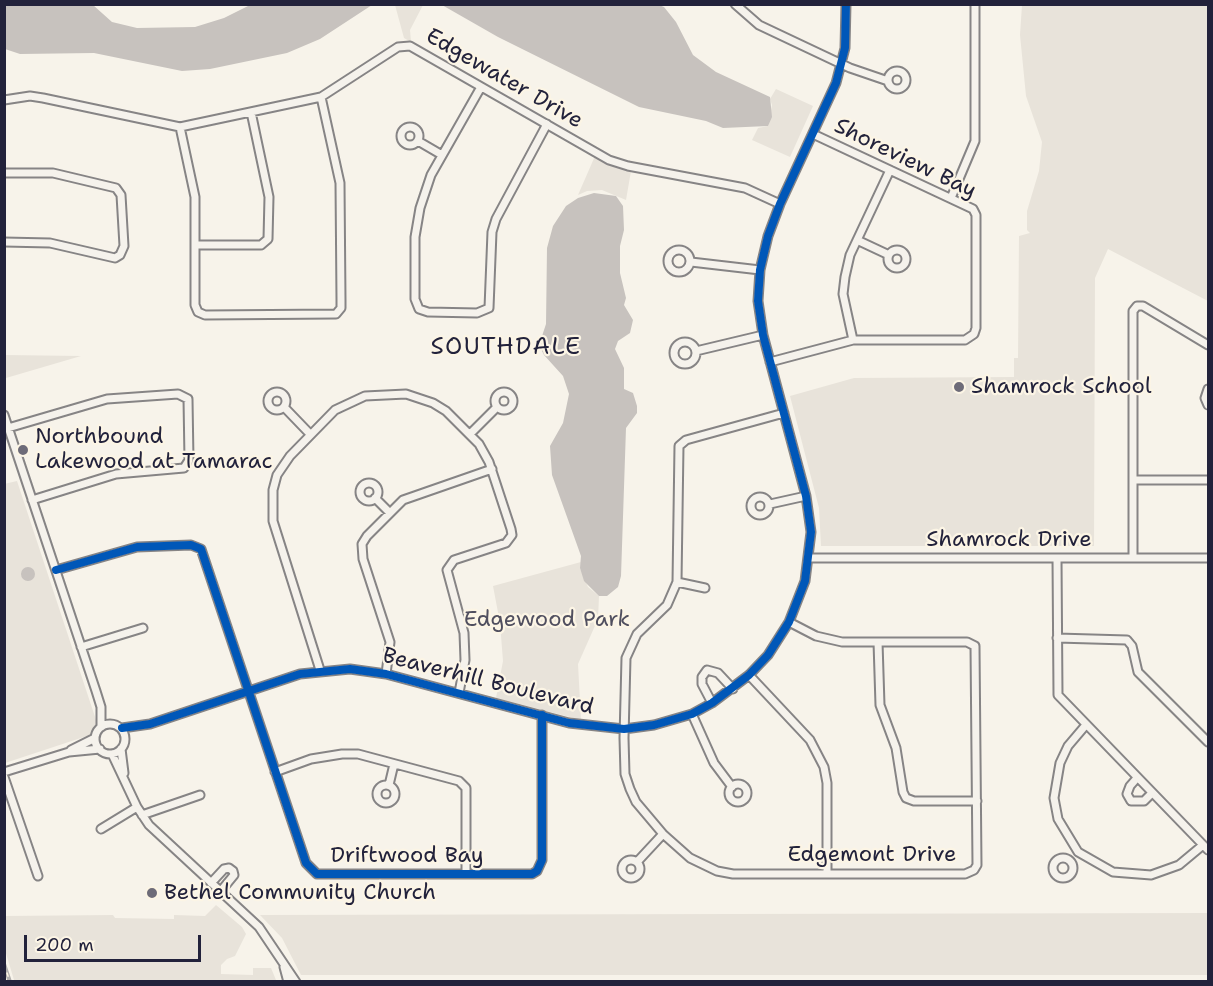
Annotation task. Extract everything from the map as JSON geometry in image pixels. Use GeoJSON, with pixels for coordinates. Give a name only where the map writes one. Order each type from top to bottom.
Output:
{"type":"FeatureCollection","features":[{"type":"Feature","properties":{"kind":"street"},"geometry":{"type":"LineString","coordinates":[[735,4],[759,25],[841,64],[888,81]]}},
{"type":"Feature","properties":{"kind":"street","name":"Beaverhill Boulevard"},"geometry":{"type":"LineString","coordinates":[[122,728],[150,724],[320,670],[350,669],[386,674],[589,727],[624,729],[654,725],[692,714],[733,689],[749,675],[768,655],[789,622],[805,581],[811,532],[806,496],[763,335],[758,301],[760,270],[768,236],[780,204],[836,83],[847,33],[846,4]]}},
{"type":"Feature","properties":{"kind":"street"},"geometry":{"type":"LineString","coordinates":[[951,198],[975,141],[975,4]]}},
{"type":"Feature","properties":{"kind":"street","name":"Edgewater Drive"},"geometry":{"type":"LineString","coordinates":[[4,100],[30,96],[44,98],[180,127],[321,97],[398,47],[407,45],[417,48],[618,164],[745,188],[780,204]]}},
{"type":"Feature","properties":{"kind":"street"},"geometry":{"type":"LineString","coordinates":[[481,87],[442,154],[425,190],[416,225],[416,304],[419,309],[428,312],[477,313],[485,311],[491,302],[491,246],[496,219],[547,124]]}},
{"type":"Feature","properties":{"kind":"street"},"geometry":{"type":"LineString","coordinates":[[180,127],[195,197],[197,245],[195,305],[201,314],[329,315],[339,311],[340,183],[321,97]]}},
{"type":"Feature","properties":{"kind":"street"},"geometry":{"type":"LineString","coordinates":[[197,245],[261,245],[268,239],[269,197],[251,112]]}},
{"type":"Feature","properties":{"kind":"street","name":"Shoreview Bay"},"geometry":{"type":"LineString","coordinates":[[770,362],[853,340],[965,340],[974,334],[976,215],[967,205],[813,134]]}},
{"type":"Feature","properties":{"kind":"street"},"geometry":{"type":"LineString","coordinates":[[418,141],[442,154]]}},
{"type":"Feature","properties":{"kind":"street"},"geometry":{"type":"LineString","coordinates":[[853,340],[843,294],[850,255],[890,170]]}},
{"type":"Feature","properties":{"kind":"street"},"geometry":{"type":"LineString","coordinates":[[4,173],[53,173],[116,188],[121,195],[123,246],[120,255],[115,258],[50,243],[4,242]]}},
{"type":"Feature","properties":{"kind":"street"},"geometry":{"type":"LineString","coordinates":[[857,240],[889,255]]}},
{"type":"Feature","properties":{"kind":"street"},"geometry":{"type":"LineString","coordinates":[[691,262],[760,270]]}},
{"type":"Feature","properties":{"kind":"street"},"geometry":{"type":"LineString","coordinates":[[1133,558],[1133,311],[1137,306],[1143,306],[1209,345]]}},
{"type":"Feature","properties":{"kind":"street"},"geometry":{"type":"LineString","coordinates":[[696,351],[763,335]]}},
{"type":"Feature","properties":{"kind":"street"},"geometry":{"type":"LineString","coordinates":[[1209,389],[1205,398],[1209,405]]}},
{"type":"Feature","properties":{"kind":"street"},"geometry":{"type":"LineString","coordinates":[[8,428],[107,399],[178,394],[188,399],[189,460],[184,468],[116,474],[32,500]]}},
{"type":"Feature","properties":{"kind":"street"},"geometry":{"type":"LineString","coordinates":[[320,670],[271,510],[273,490],[278,475],[290,456],[335,410],[353,400],[406,394],[433,403],[446,411],[470,434],[487,457],[492,469],[512,535],[506,543],[454,560],[447,570],[464,633],[465,660],[459,693]]}},
{"type":"Feature","properties":{"kind":"street"},"geometry":{"type":"LineString","coordinates":[[284,407],[310,434]]}},
{"type":"Feature","properties":{"kind":"street"},"geometry":{"type":"LineString","coordinates":[[470,434],[497,407]]}},
{"type":"Feature","properties":{"kind":"street"},"geometry":{"type":"LineString","coordinates":[[705,588],[676,582],[679,446],[686,440],[784,413]]}},
{"type":"Feature","properties":{"kind":"street"},"geometry":{"type":"LineString","coordinates":[[4,415],[101,707],[112,723],[122,728],[126,738],[121,749],[124,775]]}},
{"type":"Feature","properties":{"kind":"street"},"geometry":{"type":"LineString","coordinates":[[386,674],[391,655],[390,642],[362,552],[367,536],[410,496],[492,469]]}},
{"type":"Feature","properties":{"kind":"street"},"geometry":{"type":"LineString","coordinates":[[1133,480],[1209,480]]}},
{"type":"Feature","properties":{"kind":"street"},"geometry":{"type":"LineString","coordinates":[[770,504],[806,496]]}},
{"type":"Feature","properties":{"kind":"street"},"geometry":{"type":"LineString","coordinates":[[375,498],[390,513]]}},
{"type":"Feature","properties":{"kind":"street","name":"Driftwood Bay"},"geometry":{"type":"LineString","coordinates":[[56,570],[137,547],[191,545],[201,549],[306,863],[310,871],[317,874],[532,874],[540,867],[542,716]]}},
{"type":"Feature","properties":{"kind":"street","name":"Shamrock Drive"},"geometry":{"type":"LineString","coordinates":[[809,558],[1209,558]]}},
{"type":"Feature","properties":{"kind":"street"},"geometry":{"type":"LineString","coordinates":[[1058,558],[1058,695],[1085,726],[1206,847],[1179,865],[1151,875],[1113,872],[1078,852],[1058,819],[1054,798],[1060,763],[1068,746],[1085,726]]}},
{"type":"Feature","properties":{"kind":"street","name":"Edgemont Drive"},"geometry":{"type":"LineString","coordinates":[[676,582],[667,605],[637,634],[626,658],[625,774],[636,802],[663,834],[690,858],[717,871],[733,874],[971,873],[977,865],[975,646],[967,642],[829,640],[789,622]]}},
{"type":"Feature","properties":{"kind":"street"},"geometry":{"type":"LineString","coordinates":[[81,647],[143,628]]}},
{"type":"Feature","properties":{"kind":"street"},"geometry":{"type":"LineString","coordinates":[[1057,638],[1127,640],[1132,646],[1134,664],[1138,672],[1209,742]]}},
{"type":"Feature","properties":{"kind":"street"},"geometry":{"type":"LineString","coordinates":[[878,642],[880,705],[896,748],[906,798],[914,801],[977,801]]}},
{"type":"Feature","properties":{"kind":"street"},"geometry":{"type":"LineString","coordinates":[[712,703],[702,684],[702,677],[708,670],[718,673],[733,689]]}},
{"type":"Feature","properties":{"kind":"street"},"geometry":{"type":"LineString","coordinates":[[749,675],[810,740],[824,767],[827,783],[827,873]]}},
{"type":"Feature","properties":{"kind":"street"},"geometry":{"type":"LineString","coordinates":[[38,876],[4,774],[69,752],[95,738],[101,727],[101,707]]}},
{"type":"Feature","properties":{"kind":"street"},"geometry":{"type":"LineString","coordinates":[[692,714],[714,763],[732,787]]}},
{"type":"Feature","properties":{"kind":"street"},"geometry":{"type":"LineString","coordinates":[[101,727],[112,723]]}},
{"type":"Feature","properties":{"kind":"street","name":"Beaverhill Boulevard"},"geometry":{"type":"LineString","coordinates":[[126,738],[150,724]]}},
{"type":"Feature","properties":{"kind":"street"},"geometry":{"type":"LineString","coordinates":[[95,738],[100,749]]}},
{"type":"Feature","properties":{"kind":"street"},"geometry":{"type":"LineString","coordinates":[[69,752],[100,749],[112,754],[124,775],[137,807],[159,837],[259,927],[296,981]]}},
{"type":"Feature","properties":{"kind":"street"},"geometry":{"type":"LineString","coordinates":[[112,754],[121,749]]}},
{"type":"Feature","properties":{"kind":"street"},"geometry":{"type":"LineString","coordinates":[[275,772],[311,759],[342,753],[358,754],[459,781],[465,785],[466,874]]}},
{"type":"Feature","properties":{"kind":"street"},"geometry":{"type":"LineString","coordinates":[[388,785],[394,764]]}},
{"type":"Feature","properties":{"kind":"street"},"geometry":{"type":"LineString","coordinates":[[1137,778],[1127,794],[1131,801],[1144,801],[1152,793]]}},
{"type":"Feature","properties":{"kind":"street"},"geometry":{"type":"LineString","coordinates":[[142,814],[200,795]]}},
{"type":"Feature","properties":{"kind":"street"},"geometry":{"type":"LineString","coordinates":[[100,828],[137,807]]}},
{"type":"Feature","properties":{"kind":"street"},"geometry":{"type":"LineString","coordinates":[[637,862],[663,834]]}},
{"type":"Feature","properties":{"kind":"street"},"geometry":{"type":"LineString","coordinates":[[1070,860],[1078,852]]}},
{"type":"Feature","properties":{"kind":"street"},"geometry":{"type":"LineString","coordinates":[[211,883],[224,869],[229,868],[233,871],[234,875],[220,892]]}},
{"type":"Feature","properties":{"kind":"street"},"geometry":{"type":"LineString","coordinates":[[282,959],[288,981]]}},
{"type":"Feature","properties":{"kind":"green space"},"geometry":{"type":"Polygon","coordinates":[[[395,5],[423,5],[410,30],[411,42],[404,38],[395,5]]]}},
{"type":"Feature","properties":{"kind":"green space"},"geometry":{"type":"Polygon","coordinates":[[[1022,5],[1208,5],[1208,301],[1108,249],[1095,278],[1094,546],[821,546],[819,508],[790,396],[854,378],[1014,377],[1014,358],[1018,358],[1019,236],[1030,233],[1027,230],[1027,211],[1039,171],[1042,142],[1026,96],[1020,35],[1022,5]]]}},
{"type":"Feature","properties":{"kind":"green space"},"geometry":{"type":"Polygon","coordinates":[[[776,89],[813,106],[790,157],[752,140],[758,128],[768,126],[772,105],[770,99],[776,89]]]}},
{"type":"Feature","properties":{"kind":"green space"},"geometry":{"type":"Polygon","coordinates":[[[595,156],[631,171],[626,200],[602,190],[587,191],[578,195],[595,156]]]}},
{"type":"Feature","properties":{"kind":"green space"},"geometry":{"type":"Polygon","coordinates":[[[4,355],[81,356],[6,378],[5,389],[4,355]]]}},
{"type":"Feature","properties":{"kind":"green space"},"geometry":{"type":"Polygon","coordinates":[[[17,481],[98,726],[93,734],[5,763],[4,484],[17,481]]]}},
{"type":"Feature","properties":{"kind":"green space","name":"Edgewood Park"},"geometry":{"type":"Polygon","coordinates":[[[581,562],[580,568],[588,587],[599,596],[598,619],[578,664],[581,720],[496,698],[503,661],[500,623],[493,586],[581,562]]]}},
{"type":"Feature","properties":{"kind":"green space"},"geometry":{"type":"Polygon","coordinates":[[[216,905],[242,927],[246,934],[235,956],[227,959],[221,965],[221,974],[253,975],[253,968],[271,968],[276,980],[14,980],[5,950],[5,916],[113,915],[115,918],[174,919],[174,915],[205,916],[216,905]]]}},
{"type":"Feature","properties":{"kind":"green space"},"geometry":{"type":"Polygon","coordinates":[[[1208,913],[1208,975],[301,975],[282,938],[260,915],[1208,913]]]}},
{"type":"Feature","properties":{"kind":"shaded area"},"geometry":{"type":"Polygon","coordinates":[[[5,4],[93,5],[112,22],[137,28],[195,27],[224,18],[250,5],[372,5],[320,39],[287,53],[210,69],[182,71],[94,53],[20,54],[5,49],[5,4]]]}},
{"type":"Feature","properties":{"kind":"shaded area"},"geometry":{"type":"Polygon","coordinates":[[[442,5],[659,5],[664,7],[676,22],[693,55],[716,72],[770,97],[772,117],[768,126],[723,128],[706,121],[639,107],[498,37],[442,5]]]}},
{"type":"Feature","properties":{"kind":"shaded area"},"geometry":{"type":"Polygon","coordinates":[[[594,193],[616,196],[623,206],[624,230],[620,246],[620,273],[626,298],[624,305],[633,320],[630,333],[618,341],[615,349],[624,368],[624,389],[633,393],[637,406],[637,413],[626,428],[621,576],[618,587],[607,596],[599,596],[584,581],[580,568],[581,556],[552,475],[550,446],[563,423],[569,394],[563,376],[544,355],[539,345],[546,324],[547,248],[553,226],[566,206],[578,198],[594,193]]]}},
{"type":"Feature","properties":{"kind":"shaded area"},"geometry":{"type":"Polygon","coordinates":[[[28,567],[33,569],[35,574],[33,579],[28,581],[23,579],[21,574],[23,569],[28,567]]]}},
{"type":"Feature","properties":{"kind":"waterway"},"geometry":{"type":"LineString","coordinates":[[308,981],[370,982]]}},
{"type":"Feature","properties":{"kind":"railway"},"geometry":{"type":"LineString","coordinates":[[4,964],[10,982]]}},
{"type":"Feature","properties":{"kind":"cycle path"},"geometry":{"type":"LineString","coordinates":[[122,728],[150,724],[300,674],[350,669],[386,674],[569,723],[624,729],[654,725],[692,714],[712,703],[749,675],[768,655],[789,622],[805,581],[811,532],[806,496],[763,335],[758,301],[760,270],[768,236],[780,204],[836,83],[845,48],[846,4]]}},
{"type":"Feature","properties":{"kind":"cycle path"},"geometry":{"type":"LineString","coordinates":[[56,570],[137,547],[191,545],[201,549],[306,863],[317,874],[532,874],[537,871],[542,860],[542,715]]}},
{"type":"Feature","properties":{"kind":"place","name":"Shamrock School"},"geometry":{"type":"Point","coordinates":[959,387]}},
{"type":"Feature","properties":{"kind":"place","name":"Northbound Lakewood at Tamarac"},"geometry":{"type":"Point","coordinates":[23,450]}},
{"type":"Feature","properties":{"kind":"place","name":"Bethel Community Church"},"geometry":{"type":"Point","coordinates":[152,893]}},
{"type":"Feature","properties":{"kind":"district","name":"SOUTHDALE"},"geometry":{"type":"Point","coordinates":[506,348]}}]}
